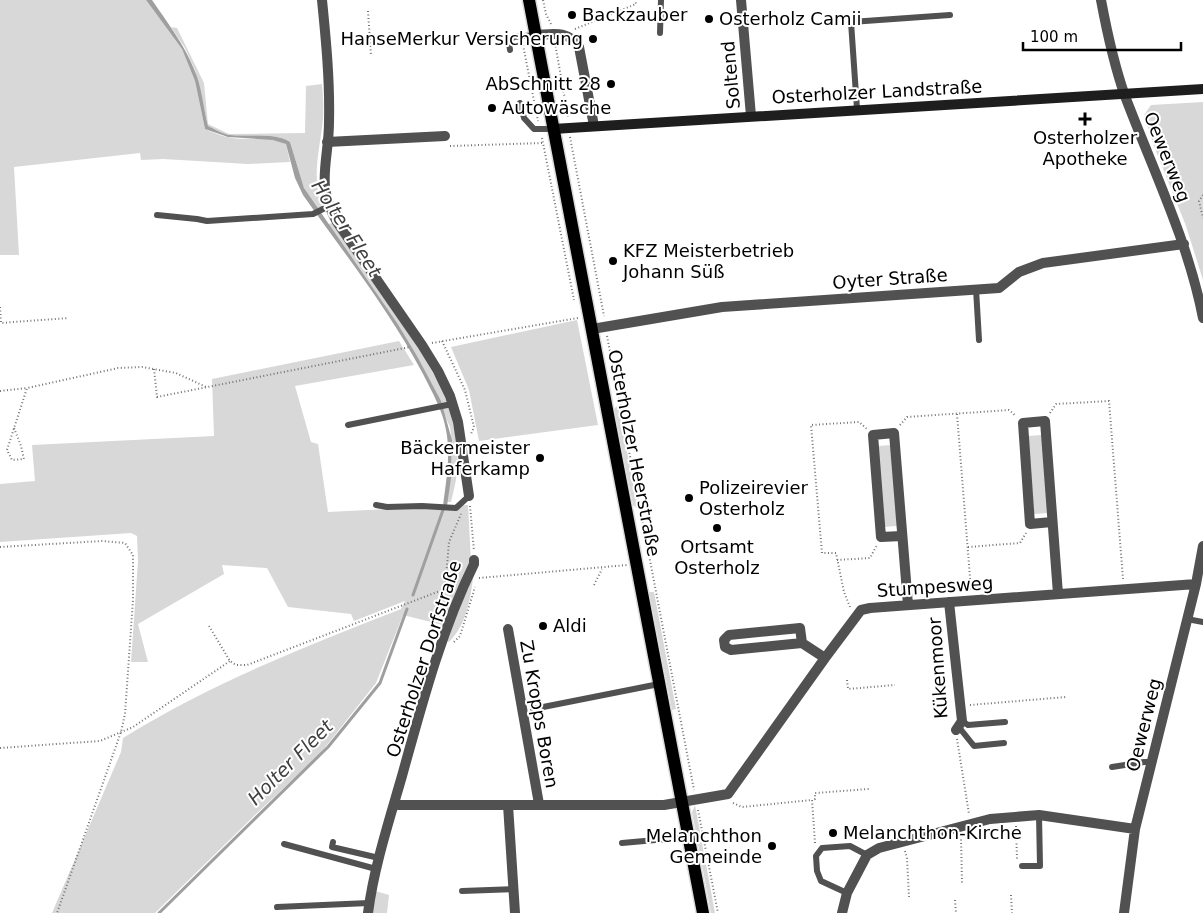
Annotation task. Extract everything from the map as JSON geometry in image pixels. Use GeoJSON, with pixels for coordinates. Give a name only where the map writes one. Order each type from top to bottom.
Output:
{"type":"FeatureCollection","features":[{"type":"Feature","properties":{"kind":"main road","name":"Osterholzer Heerstraße"},"geometry":{"type":"LineString","coordinates":[[529,0],[703,913]]}},
{"type":"Feature","properties":{"kind":"main road","name":"Osterholzer Landstraße"},"geometry":{"type":"LineString","coordinates":[[553,128],[1203,89]]}},
{"type":"Feature","properties":{"kind":"street"},"geometry":{"type":"LineString","coordinates":[[322,0],[329,123],[324,188],[329,206],[337,222],[422,345],[438,372],[449,405],[458,422],[468,496]]}},
{"type":"Feature","properties":{"kind":"street","name":"Soltend"},"geometry":{"type":"LineString","coordinates":[[741,0],[751,116]]}},
{"type":"Feature","properties":{"kind":"street","name":"Oewerweg"},"geometry":{"type":"LineString","coordinates":[[1100,0],[1124,94],[1184,244],[1203,318]]}},
{"type":"Feature","properties":{"kind":"street"},"geometry":{"type":"LineString","coordinates":[[536,35],[559,34],[572,39],[579,47],[594,126]]}},
{"type":"Feature","properties":{"kind":"street"},"geometry":{"type":"LineString","coordinates":[[327,142],[441,136]]}},
{"type":"Feature","properties":{"kind":"street","name":"Oyter Straße"},"geometry":{"type":"LineString","coordinates":[[592,330],[722,308],[999,288],[1020,272],[1043,263],[1184,244]]}},
{"type":"Feature","properties":{"kind":"street"},"geometry":{"type":"LineString","coordinates":[[1052,522],[1030,524],[1023,423],[1045,421],[1058,594]]}},
{"type":"Feature","properties":{"kind":"street"},"geometry":{"type":"LineString","coordinates":[[902,536],[881,538],[873,435],[894,433],[908,605]]}},
{"type":"Feature","properties":{"kind":"street","name":"Oewerweg"},"geometry":{"type":"LineString","coordinates":[[1124,913],[1135,829],[1196,584],[1203,546]]}},
{"type":"Feature","properties":{"kind":"street","name":"Osterholzer Dorfstraße"},"geometry":{"type":"LineString","coordinates":[[368,908],[376,869],[422,706],[458,598],[474,562]]}},
{"type":"Feature","properties":{"kind":"street","name":"Stumpesweg"},"geometry":{"type":"LineString","coordinates":[[728,794],[855,615],[861,610],[1196,584]]}},
{"type":"Feature","properties":{"kind":"street","name":"Kükenmoor"},"geometry":{"type":"LineString","coordinates":[[949,602],[960,706],[958,726]]}},
{"type":"Feature","properties":{"kind":"street"},"geometry":{"type":"LineString","coordinates":[[802,643],[800,628],[729,635],[724,640],[724,647],[731,650],[802,643],[825,658]]}},
{"type":"Feature","properties":{"kind":"street","name":"Zu Kropps Boren"},"geometry":{"type":"LineString","coordinates":[[508,629],[539,804]]}},
{"type":"Feature","properties":{"kind":"street"},"geometry":{"type":"LineString","coordinates":[[682,802],[728,794]]}},
{"type":"Feature","properties":{"kind":"street","name":"Zu Kropps Boren"},"geometry":{"type":"LineString","coordinates":[[394,805],[664,805],[682,802]]}},
{"type":"Feature","properties":{"kind":"street"},"geometry":{"type":"LineString","coordinates":[[508,805],[515,913]]}},
{"type":"Feature","properties":{"kind":"street"},"geometry":{"type":"LineString","coordinates":[[842,913],[847,893],[867,855],[879,848],[902,841],[990,819],[1015,816],[1039,815],[1135,829]]}},
{"type":"Feature","properties":{"kind":"lane"},"geometry":{"type":"LineString","coordinates":[[660,33],[661,0]]}},
{"type":"Feature","properties":{"kind":"lane"},"geometry":{"type":"LineString","coordinates":[[857,109],[851,22],[950,15]]}},
{"type":"Feature","properties":{"kind":"lane"},"geometry":{"type":"LineString","coordinates":[[510,50],[509,43],[513,37],[536,35]]}},
{"type":"Feature","properties":{"kind":"lane"},"geometry":{"type":"LineString","coordinates":[[520,103],[524,118],[534,129],[553,128]]}},
{"type":"Feature","properties":{"kind":"lane"},"geometry":{"type":"LineString","coordinates":[[157,215],[197,219],[207,222],[317,212],[329,206]]}},
{"type":"Feature","properties":{"kind":"lane"},"geometry":{"type":"LineString","coordinates":[[976,289],[979,340]]}},
{"type":"Feature","properties":{"kind":"lane"},"geometry":{"type":"LineString","coordinates":[[348,424],[449,405]]}},
{"type":"Feature","properties":{"kind":"lane"},"geometry":{"type":"LineString","coordinates":[[376,505],[387,507],[422,506],[456,508],[468,496]]}},
{"type":"Feature","properties":{"kind":"lane"},"geometry":{"type":"LineString","coordinates":[[1187,618],[1203,622]]}},
{"type":"Feature","properties":{"kind":"lane"},"geometry":{"type":"LineString","coordinates":[[533,708],[659,684]]}},
{"type":"Feature","properties":{"kind":"lane"},"geometry":{"type":"LineString","coordinates":[[958,726],[1005,722]]}},
{"type":"Feature","properties":{"kind":"lane"},"geometry":{"type":"LineString","coordinates":[[958,726],[974,746],[1004,743]]}},
{"type":"Feature","properties":{"kind":"lane"},"geometry":{"type":"LineString","coordinates":[[1112,767],[1152,762]]}},
{"type":"Feature","properties":{"kind":"lane"},"geometry":{"type":"LineString","coordinates":[[1020,867],[1040,866],[1039,815]]}},
{"type":"Feature","properties":{"kind":"lane"},"geometry":{"type":"LineString","coordinates":[[622,843],[689,837]]}},
{"type":"Feature","properties":{"kind":"lane"},"geometry":{"type":"LineString","coordinates":[[333,842],[332,847],[379,858]]}},
{"type":"Feature","properties":{"kind":"lane"},"geometry":{"type":"LineString","coordinates":[[284,844],[376,869]]}},
{"type":"Feature","properties":{"kind":"lane"},"geometry":{"type":"LineString","coordinates":[[847,893],[821,881],[817,871],[816,856],[822,848],[850,846],[867,855]]}},
{"type":"Feature","properties":{"kind":"lane"},"geometry":{"type":"LineString","coordinates":[[462,891],[514,889]]}},
{"type":"Feature","properties":{"kind":"lane"},"geometry":{"type":"LineString","coordinates":[[277,907],[368,908]]}},
{"type":"Feature","properties":{"kind":"path"},"geometry":{"type":"LineString","coordinates":[[544,0],[546,14],[552,26],[559,34],[571,147],[718,913]]}},
{"type":"Feature","properties":{"kind":"path"},"geometry":{"type":"LineString","coordinates":[[559,34],[636,4],[636,0]]}},
{"type":"Feature","properties":{"kind":"path"},"geometry":{"type":"LineString","coordinates":[[368,11],[371,56]]}},
{"type":"Feature","properties":{"kind":"path"},"geometry":{"type":"LineString","coordinates":[[522,36],[542,143]]}},
{"type":"Feature","properties":{"kind":"path"},"geometry":{"type":"LineString","coordinates":[[542,143],[553,128]]}},
{"type":"Feature","properties":{"kind":"path"},"geometry":{"type":"LineString","coordinates":[[441,136],[440,142],[449,146],[542,143]]}},
{"type":"Feature","properties":{"kind":"path"},"geometry":{"type":"LineString","coordinates":[[1203,196],[1199,200],[1203,218]]}},
{"type":"Feature","properties":{"kind":"path"},"geometry":{"type":"LineString","coordinates":[[0,307],[1,323],[68,318]]}},
{"type":"Feature","properties":{"kind":"path"},"geometry":{"type":"LineString","coordinates":[[422,345],[590,316]]}},
{"type":"Feature","properties":{"kind":"path"},"geometry":{"type":"LineString","coordinates":[[442,341],[465,390],[474,427],[467,441],[461,446]]}},
{"type":"Feature","properties":{"kind":"path"},"geometry":{"type":"LineString","coordinates":[[154,369],[157,397],[408,348]]}},
{"type":"Feature","properties":{"kind":"path"},"geometry":{"type":"LineString","coordinates":[[0,392],[28,388],[118,368],[142,367],[176,373],[206,387]]}},
{"type":"Feature","properties":{"kind":"path"},"geometry":{"type":"LineString","coordinates":[[14,428],[24,459],[12,460],[7,450],[14,428],[28,388]]}},
{"type":"Feature","properties":{"kind":"path"},"geometry":{"type":"LineString","coordinates":[[1045,421],[1056,404],[1109,401],[1124,589]]}},
{"type":"Feature","properties":{"kind":"path"},"geometry":{"type":"LineString","coordinates":[[894,433],[907,416],[1009,410],[1023,423]]}},
{"type":"Feature","properties":{"kind":"path"},"geometry":{"type":"LineString","coordinates":[[957,414],[971,600]]}},
{"type":"Feature","properties":{"kind":"path"},"geometry":{"type":"LineString","coordinates":[[855,615],[844,592],[836,553],[822,554],[811,425],[859,422],[873,435]]}},
{"type":"Feature","properties":{"kind":"path"},"geometry":{"type":"LineString","coordinates":[[445,589],[449,542],[468,496]]}},
{"type":"Feature","properties":{"kind":"path","name":"Osterholzer Dorfstraße"},"geometry":{"type":"LineString","coordinates":[[468,496],[474,562]]}},
{"type":"Feature","properties":{"kind":"path"},"geometry":{"type":"LineString","coordinates":[[968,547],[1020,544],[1030,524]]}},
{"type":"Feature","properties":{"kind":"path"},"geometry":{"type":"LineString","coordinates":[[837,560],[870,558],[881,538]]}},
{"type":"Feature","properties":{"kind":"path"},"geometry":{"type":"LineString","coordinates":[[0,547],[102,541],[125,543],[133,555],[133,600],[122,732],[57,913]]}},
{"type":"Feature","properties":{"kind":"path"},"geometry":{"type":"LineString","coordinates":[[474,562],[476,578],[637,564]]}},
{"type":"Feature","properties":{"kind":"path"},"geometry":{"type":"LineString","coordinates":[[594,585],[602,568]]}},
{"type":"Feature","properties":{"kind":"path"},"geometry":{"type":"LineString","coordinates":[[450,646],[460,636],[475,586]]}},
{"type":"Feature","properties":{"kind":"path"},"geometry":{"type":"LineString","coordinates":[[445,589],[458,598]]}},
{"type":"Feature","properties":{"kind":"path"},"geometry":{"type":"LineString","coordinates":[[209,626],[230,661],[236,665],[247,665],[445,589]]}},
{"type":"Feature","properties":{"kind":"path"},"geometry":{"type":"LineString","coordinates":[[0,748],[100,741],[133,728],[230,661]]}},
{"type":"Feature","properties":{"kind":"path"},"geometry":{"type":"LineString","coordinates":[[847,680],[848,689],[895,685]]}},
{"type":"Feature","properties":{"kind":"path"},"geometry":{"type":"LineString","coordinates":[[960,706],[1066,697]]}},
{"type":"Feature","properties":{"kind":"path"},"geometry":{"type":"LineString","coordinates":[[958,726],[966,825],[962,883]]}},
{"type":"Feature","properties":{"kind":"path"},"geometry":{"type":"LineString","coordinates":[[819,852],[815,846],[812,800],[815,799],[815,793],[869,789]]}},
{"type":"Feature","properties":{"kind":"path"},"geometry":{"type":"LineString","coordinates":[[728,794],[730,801],[742,807],[812,800]]}},
{"type":"Feature","properties":{"kind":"path"},"geometry":{"type":"LineString","coordinates":[[1015,816],[1020,867]]}},
{"type":"Feature","properties":{"kind":"path"},"geometry":{"type":"LineString","coordinates":[[902,841],[907,858],[909,897]]}},
{"type":"Feature","properties":{"kind":"path"},"geometry":{"type":"LineString","coordinates":[[1011,895],[1012,913]]}},
{"type":"Feature","properties":{"kind":"path"},"geometry":{"type":"LineString","coordinates":[[955,900],[956,913]]}},
{"type":"Feature","properties":{"kind":"shaded area"},"geometry":{"type":"Polygon","coordinates":[[[0,0],[146,0],[182,49],[195,81],[205,129],[222,136],[279,141],[286,144],[290,162],[248,164],[163,159],[141,160],[140,153],[14,167],[19,255],[0,255],[0,0]]]}},
{"type":"Feature","properties":{"kind":"shaded area"},"geometry":{"type":"Polygon","coordinates":[[[146,0],[152,0],[175,33],[190,60],[199,83],[208,126],[221,133],[277,137],[290,142],[304,188],[397,323],[441,401],[452,440],[451,478],[447,506],[443,506],[448,458],[445,423],[423,374],[410,351],[366,283],[303,195],[295,178],[286,144],[273,140],[228,137],[205,129],[195,81],[182,49],[146,0]]]}},
{"type":"Feature","properties":{"kind":"shaded area"},"geometry":{"type":"Polygon","coordinates":[[[171,27],[177,28],[204,83],[208,124],[229,134],[305,133],[306,86],[322,84],[323,115],[317,163],[317,185],[322,207],[317,209],[304,188],[290,142],[278,137],[237,135],[227,134],[221,133],[208,126],[195,70],[185,48],[171,27]]]}},
{"type":"Feature","properties":{"kind":"shaded area"},"geometry":{"type":"Polygon","coordinates":[[[1203,102],[1203,280],[1186,226],[1154,146],[1144,115],[1151,105],[1203,102]]]}},
{"type":"Feature","properties":{"kind":"shaded area"},"geometry":{"type":"Polygon","coordinates":[[[333,223],[420,351],[441,388],[449,407],[457,450],[457,473],[451,502],[447,502],[452,465],[450,427],[417,356],[328,224],[333,223]]]}},
{"type":"Feature","properties":{"kind":"shaded area"},"geometry":{"type":"Polygon","coordinates":[[[577,320],[598,425],[479,441],[469,390],[451,347],[577,320]]]}},
{"type":"Feature","properties":{"kind":"shaded area"},"geometry":{"type":"Polygon","coordinates":[[[399,341],[414,365],[295,386],[311,442],[318,444],[328,512],[468,505],[471,561],[443,625],[403,615],[376,683],[319,755],[155,913],[52,913],[121,752],[123,738],[156,718],[224,683],[294,652],[401,609],[405,601],[354,621],[351,614],[288,607],[267,568],[222,565],[224,574],[138,624],[148,662],[131,662],[138,561],[137,536],[131,533],[0,542],[0,484],[35,481],[32,445],[214,436],[212,379],[399,341]]]}},
{"type":"Feature","properties":{"kind":"shaded area"},"geometry":{"type":"Polygon","coordinates":[[[618,405],[638,509],[633,505],[614,409],[618,405]]]}},
{"type":"Feature","properties":{"kind":"shaded area"},"geometry":{"type":"Polygon","coordinates":[[[1042,435],[1048,513],[1034,514],[1028,436],[1042,435]]]}},
{"type":"Feature","properties":{"kind":"shaded area"},"geometry":{"type":"Polygon","coordinates":[[[892,445],[897,526],[883,527],[878,446],[892,445]]]}},
{"type":"Feature","properties":{"kind":"shaded area"},"geometry":{"type":"Polygon","coordinates":[[[473,578],[469,604],[463,621],[449,642],[447,641],[452,624],[473,578]]]}},
{"type":"Feature","properties":{"kind":"shaded area"},"geometry":{"type":"Polygon","coordinates":[[[649,592],[654,592],[676,709],[672,710],[649,592]]]}},
{"type":"Feature","properties":{"kind":"shaded area"},"geometry":{"type":"Polygon","coordinates":[[[695,805],[715,913],[711,913],[692,812],[695,805]]]}},
{"type":"Feature","properties":{"kind":"shaded area"},"geometry":{"type":"Polygon","coordinates":[[[375,891],[389,895],[387,913],[372,913],[375,891]]]}},
{"type":"Feature","properties":{"kind":"waterway","name":"Holter Fleet"},"geometry":{"type":"LineString","coordinates":[[413,595],[443,510]]}},
{"type":"Feature","properties":{"kind":"waterway","name":"Holter Fleet"},"geometry":{"type":"LineString","coordinates":[[159,913],[328,747],[380,683],[407,609]]}},
{"type":"Feature","properties":{"kind":"place","name":"Backzauber"},"geometry":{"type":"Point","coordinates":[572,15]}},
{"type":"Feature","properties":{"kind":"place","name":"Osterholz Camii"},"geometry":{"type":"Point","coordinates":[709,19]}},
{"type":"Feature","properties":{"kind":"place","name":"HanseMerkur Versicherung"},"geometry":{"type":"Point","coordinates":[593,39]}},
{"type":"Feature","properties":{"kind":"place","name":"AbSchnitt 28"},"geometry":{"type":"Point","coordinates":[611,84]}},
{"type":"Feature","properties":{"kind":"place","name":"Autowäsche"},"geometry":{"type":"Point","coordinates":[492,108]}},
{"type":"Feature","properties":{"kind":"place","name":"Osterholzer Apotheke"},"geometry":{"type":"Point","coordinates":[1085,119]}},
{"type":"Feature","properties":{"kind":"place","name":"KFZ Meisterbetrieb Johann Süß"},"geometry":{"type":"Point","coordinates":[613,261]}},
{"type":"Feature","properties":{"kind":"place","name":"Bäckermeister Haferkamp"},"geometry":{"type":"Point","coordinates":[540,458]}},
{"type":"Feature","properties":{"kind":"place","name":"Polizeirevier Osterholz"},"geometry":{"type":"Point","coordinates":[689,498]}},
{"type":"Feature","properties":{"kind":"place","name":"Ortsamt Osterholz"},"geometry":{"type":"Point","coordinates":[717,528]}},
{"type":"Feature","properties":{"kind":"place","name":"Aldi"},"geometry":{"type":"Point","coordinates":[543,626]}},
{"type":"Feature","properties":{"kind":"place","name":"Melanchthon-Kirche"},"geometry":{"type":"Point","coordinates":[833,833]}},
{"type":"Feature","properties":{"kind":"place","name":"Melanchthon Gemeinde"},"geometry":{"type":"Point","coordinates":[772,846]}}]}
